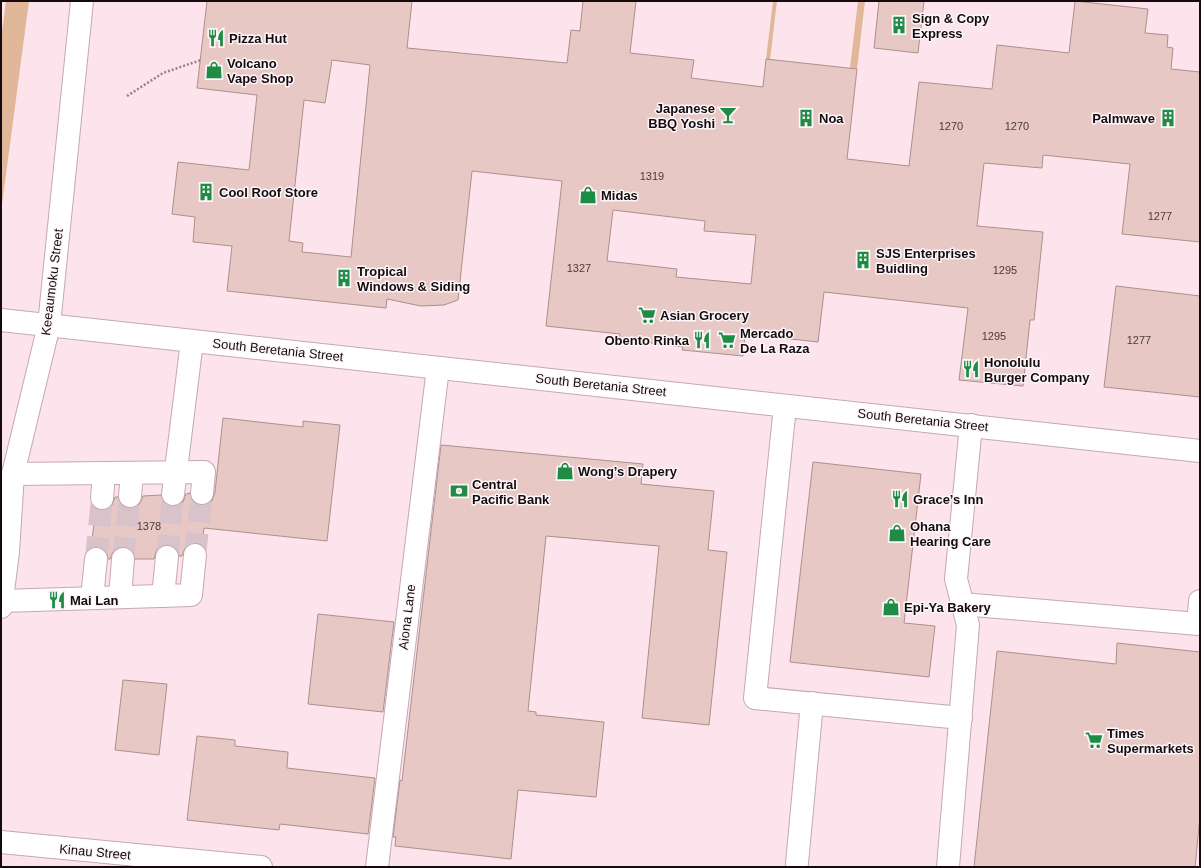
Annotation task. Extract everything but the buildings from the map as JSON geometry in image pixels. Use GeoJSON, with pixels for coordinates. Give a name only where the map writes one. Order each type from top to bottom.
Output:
{"type":"FeatureCollection","features":[{"type":"Feature","properties":{"kind":"main road","name":"Keeaumoku Street"},"geometry":{"type":"LineString","coordinates":[[1,604],[8,552],[13,474],[49,326],[82,1]]}},
{"type":"Feature","properties":{"kind":"main road","name":"South Beretania Street"},"geometry":{"type":"LineString","coordinates":[[1,320],[1200,451]]}},
{"type":"Feature","properties":{"kind":"main road"},"geometry":{"type":"LineString","coordinates":[[174,494],[192,341]]}},
{"type":"Feature","properties":{"kind":"main road","name":"Aiona Lane"},"geometry":{"type":"LineString","coordinates":[[377,867],[438,368]]}},
{"type":"Feature","properties":{"kind":"main road"},"geometry":{"type":"LineString","coordinates":[[785,406],[755,698],[961,718]]}},
{"type":"Feature","properties":{"kind":"main road"},"geometry":{"type":"LineString","coordinates":[[948,867],[968,624],[956,579],[971,425]]}},
{"type":"Feature","properties":{"kind":"main road"},"geometry":{"type":"LineString","coordinates":[[13,474],[204,472],[202,493]]}},
{"type":"Feature","properties":{"kind":"main road"},"geometry":{"type":"LineString","coordinates":[[130,496],[132,473]]}},
{"type":"Feature","properties":{"kind":"main road"},"geometry":{"type":"LineString","coordinates":[[102,498],[104,474]]}},
{"type":"Feature","properties":{"kind":"main road"},"geometry":{"type":"LineString","coordinates":[[1,604],[92,598],[191,595],[195,555]]}},
{"type":"Feature","properties":{"kind":"main road"},"geometry":{"type":"LineString","coordinates":[[163,596],[167,557]]}},
{"type":"Feature","properties":{"kind":"main road"},"geometry":{"type":"LineString","coordinates":[[92,598],[96,559]]}},
{"type":"Feature","properties":{"kind":"main road"},"geometry":{"type":"LineString","coordinates":[[120,597],[123,559]]}},
{"type":"Feature","properties":{"kind":"main road"},"geometry":{"type":"LineString","coordinates":[[962,604],[1198,624],[1200,601]]}},
{"type":"Feature","properties":{"kind":"main road"},"geometry":{"type":"LineString","coordinates":[[797,863],[812,703]]}},
{"type":"Feature","properties":{"kind":"main road","name":"Kinau Street"},"geometry":{"type":"LineString","coordinates":[[1,842],[261,867]]}},
{"type":"Feature","properties":{"kind":"path"},"geometry":{"type":"LineString","coordinates":[[127,96],[163,72],[201,60]]}},
{"type":"Feature","properties":{"kind":"shaded area"},"geometry":{"type":"Polygon","coordinates":[[[6,1],[29,1],[1,212],[1,39],[6,1]]]}},
{"type":"Feature","properties":{"kind":"shaded area"},"geometry":{"type":"Polygon","coordinates":[[[773,1],[777,1],[770,60],[766,59],[773,1]]]}},
{"type":"Feature","properties":{"kind":"shaded area"},"geometry":{"type":"Polygon","coordinates":[[[858,1],[865,1],[857,69],[850,68],[858,1]]]}},
{"type":"Feature","properties":{"kind":"tunnel"},"geometry":{"type":"LineString","coordinates":[[195,555],[202,493]]}},
{"type":"Feature","properties":{"kind":"tunnel"},"geometry":{"type":"LineString","coordinates":[[167,557],[173,494]]}},
{"type":"Feature","properties":{"kind":"tunnel"},"geometry":{"type":"LineString","coordinates":[[123,559],[130,496]]}},
{"type":"Feature","properties":{"kind":"tunnel"},"geometry":{"type":"LineString","coordinates":[[96,559],[102,498]]}},
{"type":"Feature","properties":{"kind":"place","name":"Sign & Copy Express"},"geometry":{"type":"Point","coordinates":[899,25]}},
{"type":"Feature","properties":{"kind":"place","name":"Pizza Hut"},"geometry":{"type":"Point","coordinates":[216,38]}},
{"type":"Feature","properties":{"kind":"place","name":"Volcano Vape Shop"},"geometry":{"type":"Point","coordinates":[214,70]}},
{"type":"Feature","properties":{"kind":"place","name":"Japanese BBQ Yoshi"},"geometry":{"type":"Point","coordinates":[728,115]}},
{"type":"Feature","properties":{"kind":"place","name":"Noa"},"geometry":{"type":"Point","coordinates":[806,118]}},
{"type":"Feature","properties":{"kind":"place","name":"Palmwave"},"geometry":{"type":"Point","coordinates":[1168,118]}},
{"type":"Feature","properties":{"kind":"place","name":"Cool Roof Store"},"geometry":{"type":"Point","coordinates":[206,192]}},
{"type":"Feature","properties":{"kind":"place","name":"Midas"},"geometry":{"type":"Point","coordinates":[588,195]}},
{"type":"Feature","properties":{"kind":"place","name":"SJS Enterprises Buidling"},"geometry":{"type":"Point","coordinates":[863,260]}},
{"type":"Feature","properties":{"kind":"place","name":"Tropical Windows & Siding"},"geometry":{"type":"Point","coordinates":[344,278]}},
{"type":"Feature","properties":{"kind":"place","name":"Asian Grocery"},"geometry":{"type":"Point","coordinates":[647,315]}},
{"type":"Feature","properties":{"kind":"place","name":"Obento Rinka"},"geometry":{"type":"Point","coordinates":[702,340]}},
{"type":"Feature","properties":{"kind":"place","name":"Mercado De La Raza"},"geometry":{"type":"Point","coordinates":[727,340]}},
{"type":"Feature","properties":{"kind":"place","name":"Honolulu Burger Company"},"geometry":{"type":"Point","coordinates":[971,369]}},
{"type":"Feature","properties":{"kind":"place","name":"Wong’s Drapery"},"geometry":{"type":"Point","coordinates":[565,471]}},
{"type":"Feature","properties":{"kind":"place","name":"Central Pacific Bank"},"geometry":{"type":"Point","coordinates":[459,491]}},
{"type":"Feature","properties":{"kind":"place","name":"Grace’s Inn"},"geometry":{"type":"Point","coordinates":[900,499]}},
{"type":"Feature","properties":{"kind":"place","name":"Ohana Hearing Care"},"geometry":{"type":"Point","coordinates":[897,533]}},
{"type":"Feature","properties":{"kind":"place","name":"Mai Lan"},"geometry":{"type":"Point","coordinates":[57,600]}},
{"type":"Feature","properties":{"kind":"place","name":"Epi-Ya Bakery"},"geometry":{"type":"Point","coordinates":[891,607]}},
{"type":"Feature","properties":{"kind":"place","name":"Times Supermarkets"},"geometry":{"type":"Point","coordinates":[1094,740]}}]}
